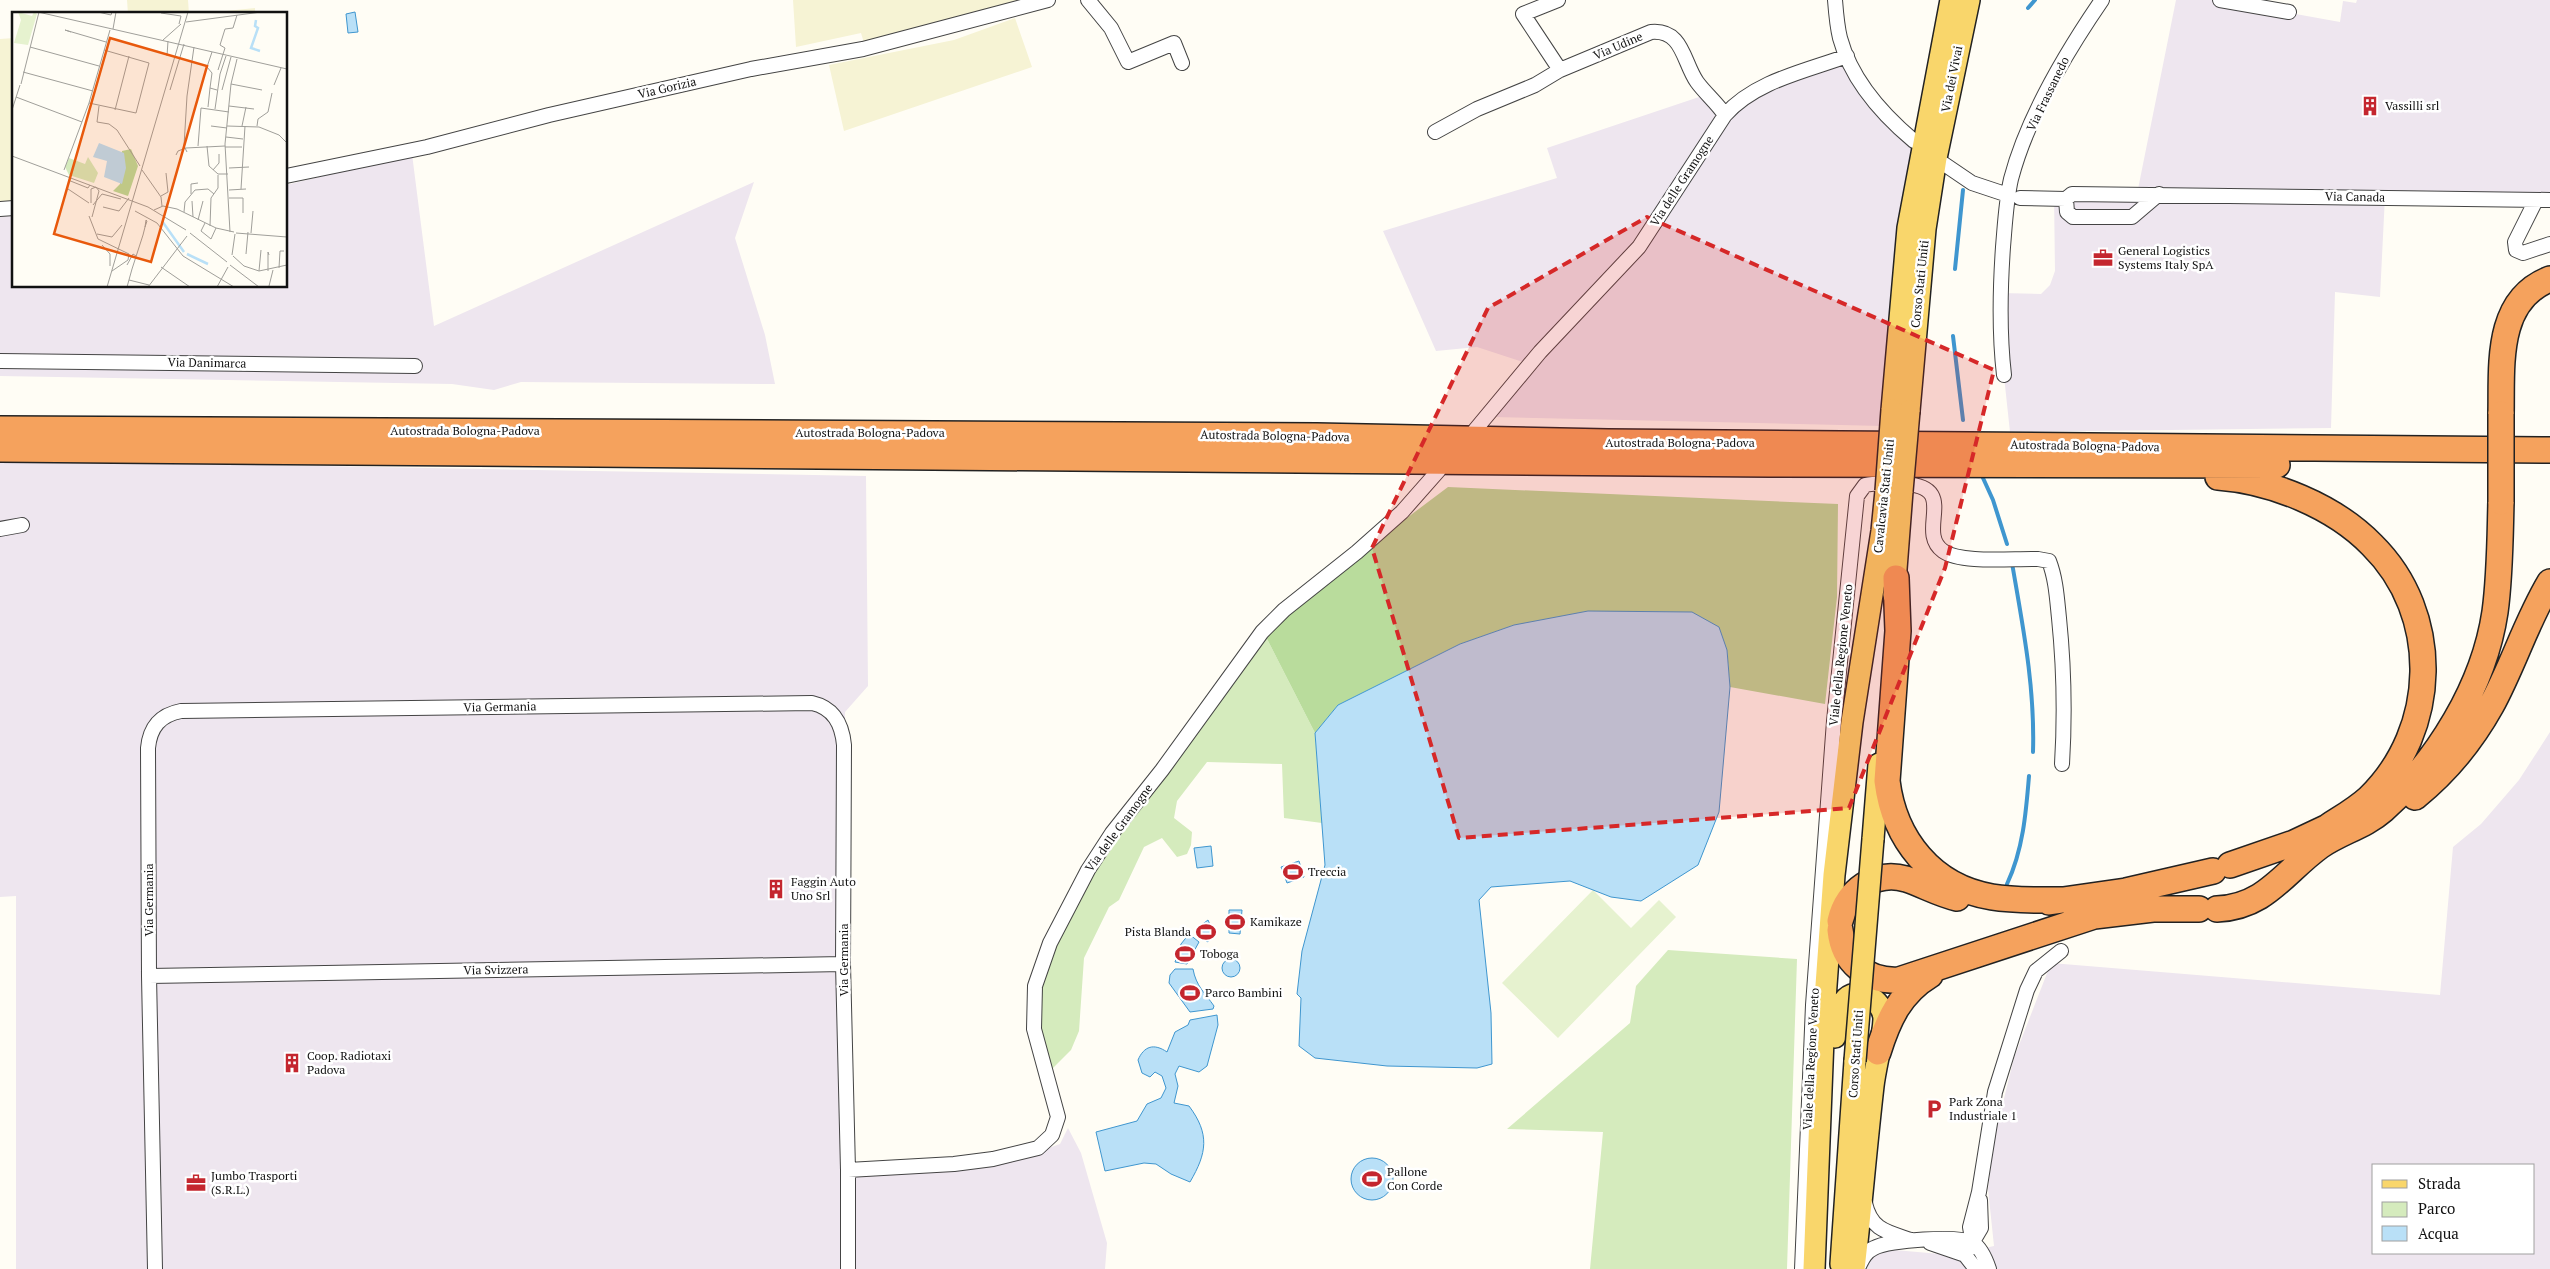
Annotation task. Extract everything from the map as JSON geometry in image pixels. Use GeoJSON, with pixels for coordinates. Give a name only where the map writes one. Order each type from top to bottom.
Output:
{"type":"FeatureCollection","features":[{"type":"Feature","properties":{"kind":"highway"},"geometry":{"type":"LineString","coordinates":[[2325,836],[2395,798],[2418,774],[2458,715],[2479,669],[2494,614],[2500,564],[2502,352],[2507,324],[2524,296],[2550,279]]}},
{"type":"Feature","properties":{"kind":"highway","name":"Autostrada Bologna-Padova"},"geometry":{"type":"LineString","coordinates":[[0,428],[1317,436],[1608,442],[2550,450]]}},
{"type":"Feature","properties":{"kind":"highway"},"geometry":{"type":"LineString","coordinates":[[2401,450],[2550,436]]}},
{"type":"Feature","properties":{"kind":"highway","name":"Autostrada Bologna-Padova"},"geometry":{"type":"LineString","coordinates":[[0,449],[1769,464],[2550,466]]}},
{"type":"Feature","properties":{"kind":"highway"},"geometry":{"type":"LineString","coordinates":[[1769,464],[1944,476],[2221,477],[2281,491],[2342,520],[2362,535],[2381,554],[2407,593],[2424,654],[2424,684],[2415,725],[2396,765],[2368,799],[2325,836],[2265,895],[2230,909],[2153,909],[2094,916],[1966,957],[1908,978],[1881,980],[1864,973],[1849,958],[1843,947],[1840,925],[1845,906],[1859,889],[1875,880],[1890,877],[1905,879],[1947,896],[1988,903],[2017,905],[2066,900],[2126,890],[2221,868],[2294,843],[2325,836],[2367,826],[2408,802],[2445,768],[2466,745],[2492,704],[2534,610],[2550,582]]}},
{"type":"Feature","properties":{"kind":"highway"},"geometry":{"type":"LineString","coordinates":[[1896,578],[1898,632],[1887,780],[1894,816],[1902,833],[1924,863],[1939,877],[1955,886],[1992,897],[2066,900]]}},
{"type":"Feature","properties":{"kind":"highway"},"geometry":{"type":"LineString","coordinates":[[1878,1052],[1892,1014],[1914,986],[1966,957]]}},
{"type":"Feature","properties":{"kind":"main road","name":"Via dei Vivai"},"geometry":{"type":"LineString","coordinates":[[1929,152],[1951,0]]}},
{"type":"Feature","properties":{"kind":"main road","name":"Via dei Vivai"},"geometry":{"type":"LineString","coordinates":[[1929,152],[1968,0]]}},
{"type":"Feature","properties":{"kind":"main road","name":"Corso Stati Uniti"},"geometry":{"type":"LineString","coordinates":[[1900,410],[1925,229],[1929,152]]}},
{"type":"Feature","properties":{"kind":"main road","name":"Cavalcavia Stati Uniti"},"geometry":{"type":"LineString","coordinates":[[1873,839],[1896,578],[1894,491],[1900,410]]}},
{"type":"Feature","properties":{"kind":"main road","name":"Cavalcavia Stati Uniti"},"geometry":{"type":"LineString","coordinates":[[1814,1269],[1824,1013],[1834,874],[1852,722],[1882,531],[1894,491]]}},
{"type":"Feature","properties":{"kind":"main road"},"geometry":{"type":"LineString","coordinates":[[1831,1102],[1832,1025],[1840,925],[1880,587],[1882,531]]}},
{"type":"Feature","properties":{"kind":"main road","name":"Corso Stati Uniti"},"geometry":{"type":"LineString","coordinates":[[1840,1269],[1873,839]]}},
{"type":"Feature","properties":{"kind":"main road"},"geometry":{"type":"LineString","coordinates":[[1819,1269],[1838,1011],[1850,997],[1869,997],[1880,1006],[1884,1019],[1878,1052],[1862,1194],[1856,1269]]}},
{"type":"Feature","properties":{"kind":"street","name":"Via Gorizia"},"geometry":{"type":"LineString","coordinates":[[288,176],[427,147],[548,115],[751,69],[863,49],[1048,0]]}},
{"type":"Feature","properties":{"kind":"street"},"geometry":{"type":"LineString","coordinates":[[1088,0],[1110,28],[1128,62],[1174,43],[1182,63]]}},
{"type":"Feature","properties":{"kind":"street"},"geometry":{"type":"LineString","coordinates":[[1558,0],[1523,14],[1560,70]]}},
{"type":"Feature","properties":{"kind":"street"},"geometry":{"type":"LineString","coordinates":[[1834,0],[1840,37],[1847,56],[1881,110],[1929,152],[1972,183],[2014,197],[2000,293],[2000,339],[2004,375]]}},
{"type":"Feature","properties":{"kind":"street","name":"Via Frassanedo"},"geometry":{"type":"LineString","coordinates":[[2014,197],[2015,166],[2057,72],[2102,0]]}},
{"type":"Feature","properties":{"kind":"street"},"geometry":{"type":"LineString","coordinates":[[2220,0],[2289,12]]}},
{"type":"Feature","properties":{"kind":"street","name":"Via Udine"},"geometry":{"type":"LineString","coordinates":[[1435,132],[1477,109],[1535,85],[1560,70],[1651,32],[1663,32],[1675,39],[1695,80],[1725,114]]}},
{"type":"Feature","properties":{"kind":"street","name":"Via delle Gramogne"},"geometry":{"type":"LineString","coordinates":[[1475,430],[1540,352],[1639,247],[1725,114],[1734,104],[1755,91],[1847,56]]}},
{"type":"Feature","properties":{"kind":"street","name":"Via Canada"},"geometry":{"type":"LineString","coordinates":[[2014,197],[2066,199],[2072,194],[2159,194],[2550,200]]}},
{"type":"Feature","properties":{"kind":"street"},"geometry":{"type":"LineString","coordinates":[[2066,199],[2066,212],[2073,217],[2132,217],[2159,194]]}},
{"type":"Feature","properties":{"kind":"street"},"geometry":{"type":"LineString","coordinates":[[2536,200],[2516,242],[2516,250],[2523,253],[2550,244]]}},
{"type":"Feature","properties":{"kind":"street","name":"Via Danimarca"},"geometry":{"type":"LineString","coordinates":[[0,361],[415,366]]}},
{"type":"Feature","properties":{"kind":"street","name":"Via delle Gramogne"},"geometry":{"type":"LineString","coordinates":[[848,1170],[954,1164],[993,1159],[1038,1148],[1052,1135],[1058,1117],[1034,1029],[1035,986],[1050,943],[1088,870],[1112,834],[1162,770],[1262,632],[1284,610],[1357,552],[1402,512],[1439,470]]}},
{"type":"Feature","properties":{"kind":"street","name":"Viale della Regione Veneto"},"geometry":{"type":"LineString","coordinates":[[1802,1269],[1813,1006],[1834,721],[1857,496],[1865,485],[1874,483],[1917,485],[1929,490],[1934,498],[1937,543],[1944,551],[1962,557],[2049,561],[2055,586],[2064,664],[2065,718],[2062,764]]}},
{"type":"Feature","properties":{"kind":"street"},"geometry":{"type":"LineString","coordinates":[[0,529],[22,525]]}},
{"type":"Feature","properties":{"kind":"street","name":"Via Germania"},"geometry":{"type":"LineString","coordinates":[[155,1269],[149,976],[149,737],[158,721],[172,713],[181,712],[818,705],[826,708],[838,722],[844,745],[843,964],[848,1170],[848,1269]]}},
{"type":"Feature","properties":{"kind":"street"},"geometry":{"type":"LineString","coordinates":[[1976,1269],[1969,1249],[1970,1227],[1979,1192],[1995,1092],[2027,990],[2036,971],[2061,951]]}},
{"type":"Feature","properties":{"kind":"street","name":"Via Svizzera"},"geometry":{"type":"LineString","coordinates":[[149,976],[843,964]]}},
{"type":"Feature","properties":{"kind":"street"},"geometry":{"type":"LineString","coordinates":[[1862,1194],[1867,1215],[1873,1224],[1885,1231],[1919,1241],[1983,1253],[1989,1269]]}},
{"type":"Feature","properties":{"kind":"street"},"geometry":{"type":"LineString","coordinates":[[1856,1269],[1863,1257],[1872,1248],[1882,1244],[1919,1241]]}},
{"type":"Feature","properties":{"kind":"highlighted area"},"geometry":{"type":"Polygon","coordinates":[[[1647,217],[1994,370],[1945,568],[1849,808],[1459,838],[1372,548],[1488,308],[1647,217]]]}},
{"type":"Feature","properties":{"kind":"shaded area"},"geometry":{"type":"Polygon","coordinates":[[[127,0],[188,0],[189,12],[128,12],[127,0]]]}},
{"type":"Feature","properties":{"kind":"shaded area"},"geometry":{"type":"Polygon","coordinates":[[[793,0],[1019,0],[982,14],[864,43],[861,33],[796,47],[793,0]]]}},
{"type":"Feature","properties":{"kind":"shaded area"},"geometry":{"type":"Polygon","coordinates":[[[2176,0],[2218,0],[2340,22],[2343,1],[2356,3],[2357,0],[2550,0],[2550,198],[2385,196],[2380,297],[2335,292],[2331,428],[2010,432],[2000,339],[2000,293],[2041,294],[2050,285],[2055,271],[2054,194],[2137,194],[2176,0]]]}},
{"type":"Feature","properties":{"kind":"shaded area"},"geometry":{"type":"Polygon","coordinates":[[[255,8],[255,12],[216,12],[255,8]]]}},
{"type":"Feature","properties":{"kind":"shaded area"},"geometry":{"type":"Polygon","coordinates":[[[1015,18],[1032,67],[844,131],[829,65],[954,40],[1015,18]]]}},
{"type":"Feature","properties":{"kind":"shaded area"},"geometry":{"type":"Polygon","coordinates":[[[12,38],[12,203],[0,204],[0,39],[12,38]]]}},
{"type":"Feature","properties":{"kind":"shaded area"},"geometry":{"type":"Polygon","coordinates":[[[1847,57],[1914,142],[1883,426],[1493,417],[1538,367],[1477,347],[1436,351],[1383,231],[1557,178],[1547,148],[1708,94],[1725,115],[1735,104],[1847,57]]]}},
{"type":"Feature","properties":{"kind":"shaded area"},"geometry":{"type":"Polygon","coordinates":[[[412,154],[434,326],[754,182],[735,238],[765,335],[775,384],[521,382],[494,390],[452,384],[0,376],[0,216],[12,215],[12,288],[288,288],[288,185],[412,154]]]}},
{"type":"Feature","properties":{"kind":"shaded area"},"geometry":{"type":"Polygon","coordinates":[[[0,460],[866,476],[868,686],[845,712],[852,1169],[1040,1151],[1060,1144],[1068,1128],[1081,1153],[1107,1243],[1105,1269],[16,1269],[16,896],[0,897],[0,460]]]}},
{"type":"Feature","properties":{"kind":"shaded area"},"geometry":{"type":"Polygon","coordinates":[[[2550,732],[2550,1269],[1864,1269],[1864,1263],[1883,1249],[1952,1255],[1994,1246],[1988,1189],[1994,1139],[2014,1058],[2051,963],[2440,995],[2453,847],[2481,824],[2519,780],[2550,732]]]}},
{"type":"Feature","properties":{"kind":"green space"},"geometry":{"type":"Polygon","coordinates":[[[1448,487],[1838,504],[1837,597],[1825,704],[1730,687],[1727,650],[1514,625],[1460,644],[1338,705],[1315,733],[1264,633],[1311,590],[1448,487]]]}},
{"type":"Feature","properties":{"kind":"green space"},"geometry":{"type":"Polygon","coordinates":[[[1264,633],[1315,733],[1322,823],[1284,818],[1282,764],[1207,762],[1177,801],[1174,818],[1192,832],[1191,845],[1187,854],[1177,857],[1162,838],[1144,847],[1119,900],[1109,907],[1084,958],[1079,1031],[1071,1050],[1051,1070],[1039,1027],[1039,987],[1047,941],[1089,870],[1264,633]]]}},
{"type":"Feature","properties":{"kind":"green space"},"geometry":{"type":"Polygon","coordinates":[[[1593,890],[1631,928],[1659,900],[1676,917],[1558,1038],[1502,983],[1593,890]]]}},
{"type":"Feature","properties":{"kind":"green space"},"geometry":{"type":"Polygon","coordinates":[[[1668,950],[1797,959],[1787,1269],[1590,1269],[1603,1132],[1507,1129],[1630,1023],[1636,986],[1668,950]]]}},
{"type":"Feature","properties":{"kind":"water"},"geometry":{"type":"Polygon","coordinates":[[[355,12],[358,32],[348,33],[346,14],[355,12]]]}},
{"type":"Feature","properties":{"kind":"water"},"geometry":{"type":"Polygon","coordinates":[[[1588,611],[1692,612],[1719,627],[1727,650],[1730,687],[1719,812],[1698,865],[1641,901],[1611,897],[1570,881],[1491,887],[1479,900],[1491,1013],[1492,1064],[1477,1068],[1387,1066],[1315,1058],[1299,1046],[1301,998],[1297,994],[1302,951],[1325,865],[1315,733],[1338,705],[1460,644],[1514,625],[1588,611]]]}},
{"type":"Feature","properties":{"kind":"water"},"geometry":{"type":"Polygon","coordinates":[[[1211,846],[1213,866],[1197,868],[1194,848],[1211,846]]]}},
{"type":"Feature","properties":{"kind":"water","name":"Treccia"},"geometry":{"type":"Polygon","coordinates":[[[1299,861],[1304,877],[1287,883],[1281,867],[1299,861]]]}},
{"type":"Feature","properties":{"kind":"water","name":"Kamikaze"},"geometry":{"type":"Polygon","coordinates":[[[1229,910],[1242,910],[1240,934],[1229,933],[1229,910]]]}},
{"type":"Feature","properties":{"kind":"water","name":"Pista Blanda"},"geometry":{"type":"Polygon","coordinates":[[[1208,920],[1215,936],[1207,942],[1196,929],[1208,920]]]}},
{"type":"Feature","properties":{"kind":"water","name":"Toboga"},"geometry":{"type":"Polygon","coordinates":[[[1189,934],[1199,942],[1187,964],[1175,962],[1181,944],[1189,934]]]}},
{"type":"Feature","properties":{"kind":"water"},"geometry":{"type":"Polygon","coordinates":[[[1231,959],[1237,962],[1240,968],[1237,974],[1231,977],[1225,974],[1222,968],[1225,962],[1231,959]]]}},
{"type":"Feature","properties":{"kind":"water","name":"Parco Bambini"},"geometry":{"type":"Polygon","coordinates":[[[1175,969],[1193,969],[1199,985],[1214,1006],[1213,1009],[1190,1012],[1169,983],[1170,975],[1175,969]]]}},
{"type":"Feature","properties":{"kind":"water"},"geometry":{"type":"Polygon","coordinates":[[[1217,1015],[1218,1025],[1207,1066],[1199,1072],[1179,1066],[1175,1074],[1178,1086],[1174,1103],[1189,1106],[1196,1116],[1203,1135],[1203,1153],[1190,1182],[1171,1174],[1156,1164],[1144,1163],[1105,1171],[1096,1132],[1137,1121],[1147,1104],[1161,1098],[1166,1088],[1162,1076],[1155,1072],[1150,1077],[1142,1073],[1138,1060],[1140,1055],[1150,1047],[1158,1047],[1167,1052],[1175,1032],[1188,1025],[1190,1020],[1217,1015]]]}},
{"type":"Feature","properties":{"kind":"water","name":"Pallone Con Corde"},"geometry":{"type":"Polygon","coordinates":[[[1376,1158],[1384,1161],[1390,1167],[1393,1179],[1390,1191],[1384,1197],[1368,1200],[1360,1197],[1354,1191],[1351,1175],[1354,1167],[1360,1161],[1376,1158]]]}},
{"type":"Feature","properties":{"kind":"waterway"},"geometry":{"type":"LineString","coordinates":[[2028,8],[2035,0]]}},
{"type":"Feature","properties":{"kind":"waterway"},"geometry":{"type":"LineString","coordinates":[[1955,269],[1963,190]]}},
{"type":"Feature","properties":{"kind":"waterway"},"geometry":{"type":"LineString","coordinates":[[1953,336],[1963,420]]}},
{"type":"Feature","properties":{"kind":"waterway"},"geometry":{"type":"LineString","coordinates":[[1983,478],[1993,500],[2007,544]]}},
{"type":"Feature","properties":{"kind":"waterway"},"geometry":{"type":"LineString","coordinates":[[2012,563],[2030,681],[2033,752]]}},
{"type":"Feature","properties":{"kind":"waterway"},"geometry":{"type":"LineString","coordinates":[[2007,884],[2020,845],[2029,776]]}},
{"type":"Feature","properties":{"kind":"place","name":"Vassilli srl"},"geometry":{"type":"Point","coordinates":[2370,106]}},
{"type":"Feature","properties":{"kind":"place","name":"General Logistics Systems Italy SpA"},"geometry":{"type":"Point","coordinates":[2103,258]}},
{"type":"Feature","properties":{"kind":"place","name":"Treccia"},"geometry":{"type":"Point","coordinates":[1293,872]}},
{"type":"Feature","properties":{"kind":"place","name":"Faggin Auto Uno Srl"},"geometry":{"type":"Point","coordinates":[776,889]}},
{"type":"Feature","properties":{"kind":"place","name":"Kamikaze"},"geometry":{"type":"Point","coordinates":[1235,922]}},
{"type":"Feature","properties":{"kind":"place","name":"Pista Blanda"},"geometry":{"type":"Point","coordinates":[1206,932]}},
{"type":"Feature","properties":{"kind":"place","name":"Toboga"},"geometry":{"type":"Point","coordinates":[1185,954]}},
{"type":"Feature","properties":{"kind":"place","name":"Parco Bambini"},"geometry":{"type":"Point","coordinates":[1190,993]}},
{"type":"Feature","properties":{"kind":"place","name":"Coop. Radiotaxi Padova"},"geometry":{"type":"Point","coordinates":[292,1063]}},
{"type":"Feature","properties":{"kind":"place","name":"Park Zona Industriale 1"},"geometry":{"type":"Point","coordinates":[1934,1109]}},
{"type":"Feature","properties":{"kind":"place","name":"Pallone Con Corde"},"geometry":{"type":"Point","coordinates":[1372,1179]}},
{"type":"Feature","properties":{"kind":"place","name":"Jumbo Trasporti (S.R.L.)"},"geometry":{"type":"Point","coordinates":[196,1183]}}]}
